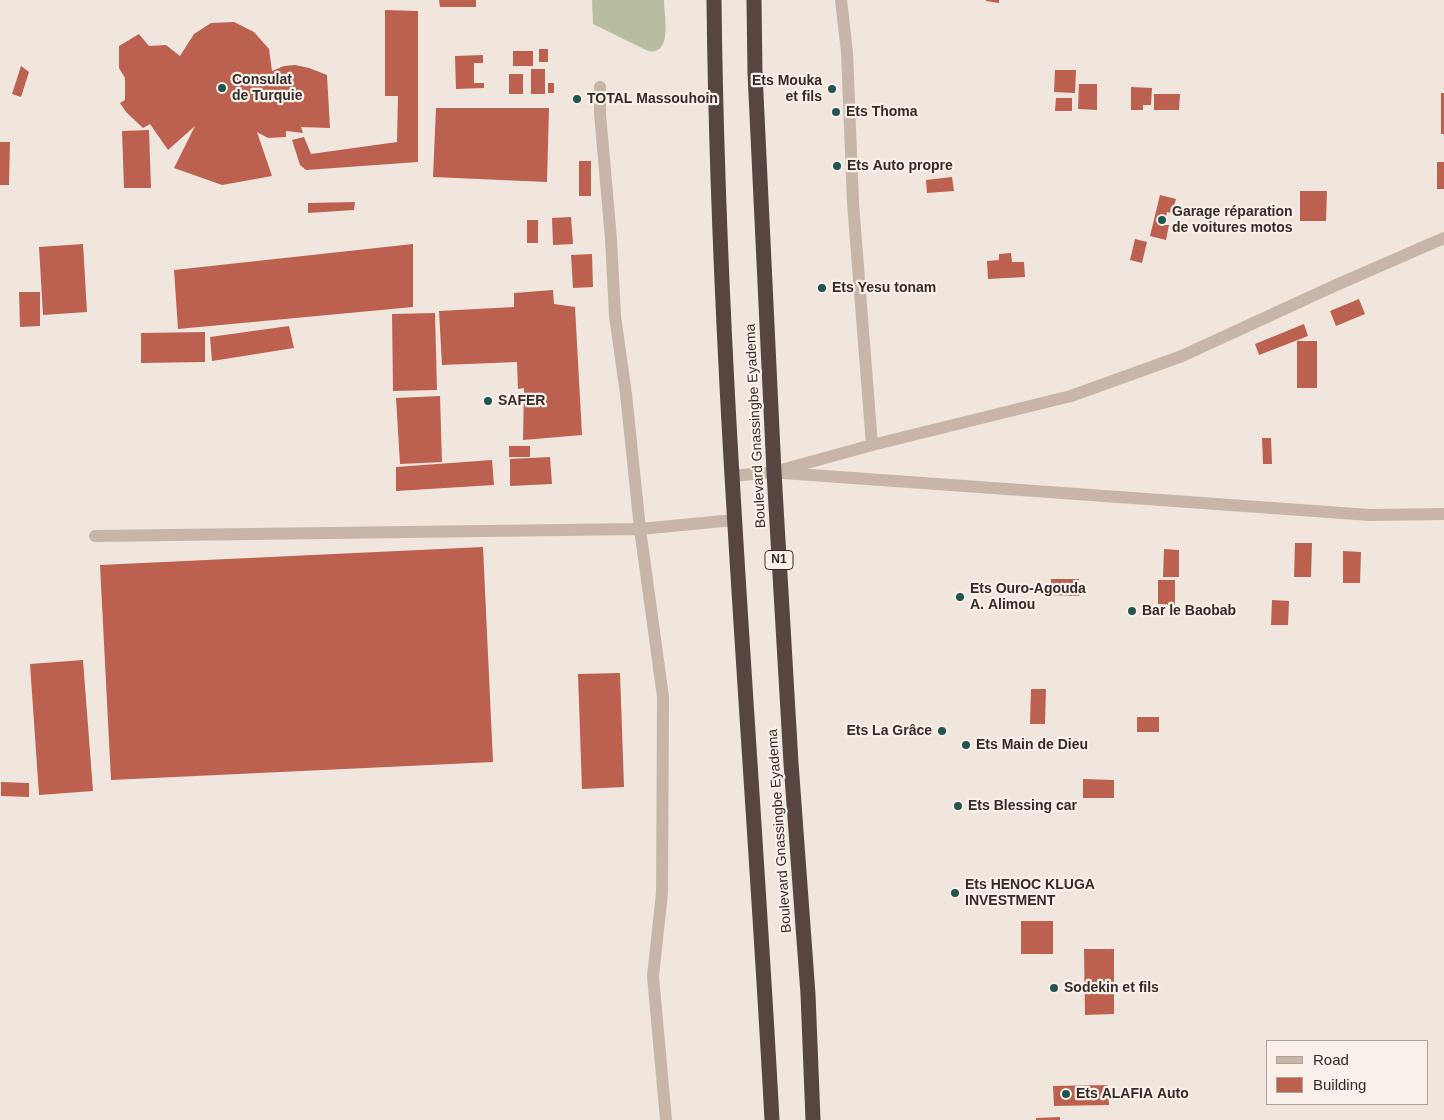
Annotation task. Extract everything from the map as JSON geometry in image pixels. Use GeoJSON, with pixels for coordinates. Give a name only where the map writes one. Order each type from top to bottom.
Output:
{"type":"FeatureCollection","features":[{"type":"Feature","properties":{"kind":"highway","name":"Boulevard Gnassingbe Eyadema"},"geometry":{"type":"LineString","coordinates":[[714,0],[715,102],[734,520],[772,1120]]}},
{"type":"Feature","properties":{"kind":"highway","name":"Boulevard Gnassingbe Eyadema"},"geometry":{"type":"LineString","coordinates":[[754,0],[756,83],[774,472],[791,763],[808,994],[813,1120]]}},
{"type":"Feature","properties":{"kind":"street"},"geometry":{"type":"LineString","coordinates":[[841,0],[847,52],[853,203],[872,445]]}},
{"type":"Feature","properties":{"kind":"street"},"geometry":{"type":"LineString","coordinates":[[600,87],[600,114],[615,316],[662,697],[662,893],[653,976],[666,1120]]}},
{"type":"Feature","properties":{"kind":"street"},"geometry":{"type":"LineString","coordinates":[[774,472],[872,445],[1071,396],[1182,356],[1342,282],[1444,238]]}},
{"type":"Feature","properties":{"kind":"street"},"geometry":{"type":"LineString","coordinates":[[732,476],[774,472],[1370,515],[1444,514]]}},
{"type":"Feature","properties":{"kind":"street"},"geometry":{"type":"LineString","coordinates":[[95,536],[640,529],[734,520]]}},
{"type":"Feature","properties":{"kind":"green space"},"geometry":{"type":"Polygon","coordinates":[[[592,0],[664,0],[666,24],[664,41],[661,47],[656,51],[648,51],[593,24],[592,0]]]}},
{"type":"Feature","properties":{"kind":"building"},"geometry":{"type":"Polygon","coordinates":[[[439,0],[476,0],[476,7],[440,7],[439,0]]]}},
{"type":"Feature","properties":{"kind":"building"},"geometry":{"type":"Polygon","coordinates":[[[999,0],[999,3],[986,1],[999,0]]]}},
{"type":"Feature","properties":{"kind":"building"},"geometry":{"type":"Polygon","coordinates":[[[385,10],[418,11],[418,162],[306,170],[300,165],[292,140],[304,137],[311,154],[397,142],[398,96],[385,96],[385,10]]]}},
{"type":"Feature","properties":{"kind":"building"},"geometry":{"type":"Polygon","coordinates":[[[234,22],[254,32],[269,49],[272,71],[284,66],[295,65],[327,75],[330,128],[301,127],[303,133],[286,131],[286,137],[268,138],[257,132],[272,176],[222,185],[174,168],[195,126],[168,150],[150,124],[143,128],[126,112],[120,103],[125,100],[125,78],[119,68],[119,46],[139,34],[149,46],[166,45],[180,56],[194,34],[211,23],[234,22]]]}},
{"type":"Feature","properties":{"kind":"building"},"geometry":{"type":"Polygon","coordinates":[[[539,49],[548,49],[548,62],[539,62],[539,49]]]}},
{"type":"Feature","properties":{"kind":"building"},"geometry":{"type":"Polygon","coordinates":[[[513,51],[533,51],[533,66],[513,66],[513,51]]]}},
{"type":"Feature","properties":{"kind":"building"},"geometry":{"type":"Polygon","coordinates":[[[483,55],[483,63],[474,63],[474,83],[484,83],[484,88],[456,89],[455,56],[483,55]]]}},
{"type":"Feature","properties":{"kind":"building"},"geometry":{"type":"Polygon","coordinates":[[[21,66],[29,72],[21,97],[12,94],[21,66]]]}},
{"type":"Feature","properties":{"kind":"building"},"geometry":{"type":"Polygon","coordinates":[[[531,69],[545,69],[545,94],[531,94],[531,69]]]}},
{"type":"Feature","properties":{"kind":"building"},"geometry":{"type":"Polygon","coordinates":[[[1055,70],[1076,70],[1075,93],[1054,92],[1055,70]]]}},
{"type":"Feature","properties":{"kind":"building"},"geometry":{"type":"Polygon","coordinates":[[[509,74],[523,74],[523,94],[509,94],[509,74]]]}},
{"type":"Feature","properties":{"kind":"building"},"geometry":{"type":"Polygon","coordinates":[[[548,83],[554,83],[554,93],[548,93],[548,83]]]}},
{"type":"Feature","properties":{"kind":"building"},"geometry":{"type":"Polygon","coordinates":[[[1079,84],[1097,84],[1097,110],[1078,109],[1079,84]]]}},
{"type":"Feature","properties":{"kind":"building"},"geometry":{"type":"Polygon","coordinates":[[[1131,87],[1152,88],[1151,105],[1143,105],[1143,110],[1131,110],[1131,87]]]}},
{"type":"Feature","properties":{"kind":"building"},"geometry":{"type":"Polygon","coordinates":[[[1441,93],[1444,93],[1444,134],[1441,134],[1441,93]]]}},
{"type":"Feature","properties":{"kind":"building"},"geometry":{"type":"Polygon","coordinates":[[[1154,94],[1180,94],[1179,110],[1154,110],[1154,94]]]}},
{"type":"Feature","properties":{"kind":"building"},"geometry":{"type":"Polygon","coordinates":[[[1056,98],[1072,98],[1072,111],[1055,111],[1056,98]]]}},
{"type":"Feature","properties":{"kind":"building"},"geometry":{"type":"Polygon","coordinates":[[[436,108],[549,108],[547,182],[433,177],[436,108]]]}},
{"type":"Feature","properties":{"kind":"building"},"geometry":{"type":"Polygon","coordinates":[[[149,130],[151,188],[124,188],[122,131],[149,130]]]}},
{"type":"Feature","properties":{"kind":"building"},"geometry":{"type":"Polygon","coordinates":[[[0,142],[10,142],[9,185],[0,185],[0,142]]]}},
{"type":"Feature","properties":{"kind":"building"},"geometry":{"type":"Polygon","coordinates":[[[579,161],[591,161],[591,196],[579,196],[579,161]]]}},
{"type":"Feature","properties":{"kind":"building"},"geometry":{"type":"Polygon","coordinates":[[[1437,162],[1444,162],[1444,189],[1437,189],[1437,162]]]}},
{"type":"Feature","properties":{"kind":"building"},"geometry":{"type":"Polygon","coordinates":[[[952,177],[954,191],[927,193],[926,180],[952,177]]]}},
{"type":"Feature","properties":{"kind":"building"},"geometry":{"type":"Polygon","coordinates":[[[1300,191],[1327,191],[1326,221],[1300,221],[1300,191]]]}},
{"type":"Feature","properties":{"kind":"building"},"geometry":{"type":"Polygon","coordinates":[[[1160,195],[1176,199],[1172,213],[1167,212],[1164,225],[1169,225],[1166,240],[1150,236],[1160,195]]]}},
{"type":"Feature","properties":{"kind":"building"},"geometry":{"type":"Polygon","coordinates":[[[355,202],[354,210],[308,213],[308,203],[355,202]]]}},
{"type":"Feature","properties":{"kind":"building"},"geometry":{"type":"Polygon","coordinates":[[[571,217],[573,244],[553,245],[552,218],[571,217]]]}},
{"type":"Feature","properties":{"kind":"building"},"geometry":{"type":"Polygon","coordinates":[[[527,220],[538,220],[538,243],[527,243],[527,220]]]}},
{"type":"Feature","properties":{"kind":"building"},"geometry":{"type":"Polygon","coordinates":[[[1135,239],[1147,242],[1142,263],[1130,260],[1135,239]]]}},
{"type":"Feature","properties":{"kind":"building"},"geometry":{"type":"Polygon","coordinates":[[[83,244],[87,312],[43,315],[39,247],[83,244]]]}},
{"type":"Feature","properties":{"kind":"building"},"geometry":{"type":"Polygon","coordinates":[[[413,244],[413,307],[178,329],[174,270],[413,244]]]}},
{"type":"Feature","properties":{"kind":"building"},"geometry":{"type":"Polygon","coordinates":[[[1011,253],[1012,262],[1024,262],[1025,277],[988,279],[987,261],[999,260],[999,254],[1011,253]]]}},
{"type":"Feature","properties":{"kind":"building"},"geometry":{"type":"Polygon","coordinates":[[[592,254],[593,287],[573,288],[571,255],[592,254]]]}},
{"type":"Feature","properties":{"kind":"building"},"geometry":{"type":"Polygon","coordinates":[[[553,290],[554,304],[575,307],[582,435],[523,440],[524,388],[518,389],[517,362],[442,365],[439,311],[514,307],[514,293],[553,290]]]}},
{"type":"Feature","properties":{"kind":"building"},"geometry":{"type":"Polygon","coordinates":[[[19,292],[40,292],[40,326],[20,327],[19,292]]]}},
{"type":"Feature","properties":{"kind":"building"},"geometry":{"type":"Polygon","coordinates":[[[1359,299],[1365,314],[1336,326],[1330,311],[1359,299]]]}},
{"type":"Feature","properties":{"kind":"building"},"geometry":{"type":"Polygon","coordinates":[[[435,313],[437,390],[393,391],[392,314],[435,313]]]}},
{"type":"Feature","properties":{"kind":"building"},"geometry":{"type":"Polygon","coordinates":[[[1304,324],[1308,336],[1259,355],[1255,344],[1304,324]]]}},
{"type":"Feature","properties":{"kind":"building"},"geometry":{"type":"Polygon","coordinates":[[[289,326],[294,348],[212,361],[210,337],[289,326]]]}},
{"type":"Feature","properties":{"kind":"building"},"geometry":{"type":"Polygon","coordinates":[[[205,332],[205,362],[141,363],[141,333],[205,332]]]}},
{"type":"Feature","properties":{"kind":"building"},"geometry":{"type":"Polygon","coordinates":[[[1297,341],[1317,341],[1317,388],[1297,388],[1297,341]]]}},
{"type":"Feature","properties":{"kind":"building"},"geometry":{"type":"Polygon","coordinates":[[[440,396],[442,462],[400,464],[396,398],[440,396]]]}},
{"type":"Feature","properties":{"kind":"building"},"geometry":{"type":"Polygon","coordinates":[[[1262,438],[1271,438],[1272,464],[1263,464],[1262,438]]]}},
{"type":"Feature","properties":{"kind":"building"},"geometry":{"type":"Polygon","coordinates":[[[509,446],[530,446],[530,457],[509,457],[509,446]]]}},
{"type":"Feature","properties":{"kind":"building"},"geometry":{"type":"Polygon","coordinates":[[[550,457],[552,484],[510,486],[510,459],[550,457]]]}},
{"type":"Feature","properties":{"kind":"building"},"geometry":{"type":"Polygon","coordinates":[[[492,460],[494,485],[396,491],[396,467],[492,460]]]}},
{"type":"Feature","properties":{"kind":"building"},"geometry":{"type":"Polygon","coordinates":[[[1295,543],[1312,543],[1311,577],[1294,577],[1295,543]]]}},
{"type":"Feature","properties":{"kind":"building"},"geometry":{"type":"Polygon","coordinates":[[[483,547],[493,762],[111,780],[100,565],[483,547]]]}},
{"type":"Feature","properties":{"kind":"building"},"geometry":{"type":"Polygon","coordinates":[[[1164,549],[1179,550],[1179,577],[1163,577],[1164,549]]]}},
{"type":"Feature","properties":{"kind":"building"},"geometry":{"type":"Polygon","coordinates":[[[1343,551],[1361,552],[1360,583],[1343,583],[1343,551]]]}},
{"type":"Feature","properties":{"kind":"building"},"geometry":{"type":"Polygon","coordinates":[[[1051,579],[1079,579],[1079,596],[1051,595],[1051,579]]]}},
{"type":"Feature","properties":{"kind":"building"},"geometry":{"type":"Polygon","coordinates":[[[1158,580],[1175,580],[1175,605],[1158,604],[1158,580]]]}},
{"type":"Feature","properties":{"kind":"building"},"geometry":{"type":"Polygon","coordinates":[[[1272,600],[1289,601],[1288,625],[1271,625],[1272,600]]]}},
{"type":"Feature","properties":{"kind":"building"},"geometry":{"type":"Polygon","coordinates":[[[83,660],[93,791],[39,795],[30,664],[83,660]]]}},
{"type":"Feature","properties":{"kind":"building"},"geometry":{"type":"Polygon","coordinates":[[[620,673],[624,787],[582,789],[578,674],[620,673]]]}},
{"type":"Feature","properties":{"kind":"building"},"geometry":{"type":"Polygon","coordinates":[[[1031,689],[1046,689],[1045,724],[1030,724],[1031,689]]]}},
{"type":"Feature","properties":{"kind":"building"},"geometry":{"type":"Polygon","coordinates":[[[1137,717],[1159,717],[1159,732],[1137,732],[1137,717]]]}},
{"type":"Feature","properties":{"kind":"building"},"geometry":{"type":"Polygon","coordinates":[[[1083,779],[1114,780],[1114,798],[1083,798],[1083,779]]]}},
{"type":"Feature","properties":{"kind":"building"},"geometry":{"type":"Polygon","coordinates":[[[1,782],[29,783],[29,797],[1,796],[1,782]]]}},
{"type":"Feature","properties":{"kind":"building"},"geometry":{"type":"Polygon","coordinates":[[[1021,921],[1053,921],[1053,954],[1021,954],[1021,921]]]}},
{"type":"Feature","properties":{"kind":"building"},"geometry":{"type":"Polygon","coordinates":[[[1084,949],[1114,949],[1114,1014],[1085,1015],[1084,949]]]}},
{"type":"Feature","properties":{"kind":"building"},"geometry":{"type":"Polygon","coordinates":[[[1108,1085],[1109,1105],[1054,1106],[1053,1086],[1108,1085]]]}},
{"type":"Feature","properties":{"kind":"building"},"geometry":{"type":"Polygon","coordinates":[[[1060,1117],[1060,1120],[1036,1120],[1036,1118],[1060,1117]]]}},
{"type":"Feature","properties":{"kind":"place","name":"Consulat de Turquie"},"geometry":{"type":"Point","coordinates":[222,88]}},
{"type":"Feature","properties":{"kind":"place","name":"Ets Mouka et fils"},"geometry":{"type":"Point","coordinates":[832,89]}},
{"type":"Feature","properties":{"kind":"place","name":"TOTAL Massouhoin"},"geometry":{"type":"Point","coordinates":[577,99]}},
{"type":"Feature","properties":{"kind":"place","name":"Ets Thoma"},"geometry":{"type":"Point","coordinates":[836,112]}},
{"type":"Feature","properties":{"kind":"place","name":"Ets Auto propre"},"geometry":{"type":"Point","coordinates":[837,166]}},
{"type":"Feature","properties":{"kind":"place","name":"Garage réparation de voitures motos"},"geometry":{"type":"Point","coordinates":[1162,220]}},
{"type":"Feature","properties":{"kind":"place","name":"Ets Yesu tonam"},"geometry":{"type":"Point","coordinates":[822,288]}},
{"type":"Feature","properties":{"kind":"place","name":"SAFER"},"geometry":{"type":"Point","coordinates":[488,401]}},
{"type":"Feature","properties":{"kind":"place","name":"Ets Ouro-Agouda A. Alimou"},"geometry":{"type":"Point","coordinates":[960,597]}},
{"type":"Feature","properties":{"kind":"place","name":"Bar le Baobab"},"geometry":{"type":"Point","coordinates":[1132,611]}},
{"type":"Feature","properties":{"kind":"place","name":"Ets La Grâce"},"geometry":{"type":"Point","coordinates":[942,731]}},
{"type":"Feature","properties":{"kind":"place","name":"Ets Main de Dieu"},"geometry":{"type":"Point","coordinates":[966,745]}},
{"type":"Feature","properties":{"kind":"place","name":"Ets Blessing car"},"geometry":{"type":"Point","coordinates":[958,806]}},
{"type":"Feature","properties":{"kind":"place","name":"Ets HENOC KLUGA INVESTMENT"},"geometry":{"type":"Point","coordinates":[955,893]}},
{"type":"Feature","properties":{"kind":"place","name":"Sodekin et fils"},"geometry":{"type":"Point","coordinates":[1054,988]}},
{"type":"Feature","properties":{"kind":"place","name":"Ets ALAFIA Auto"},"geometry":{"type":"Point","coordinates":[1066,1094]}}]}
